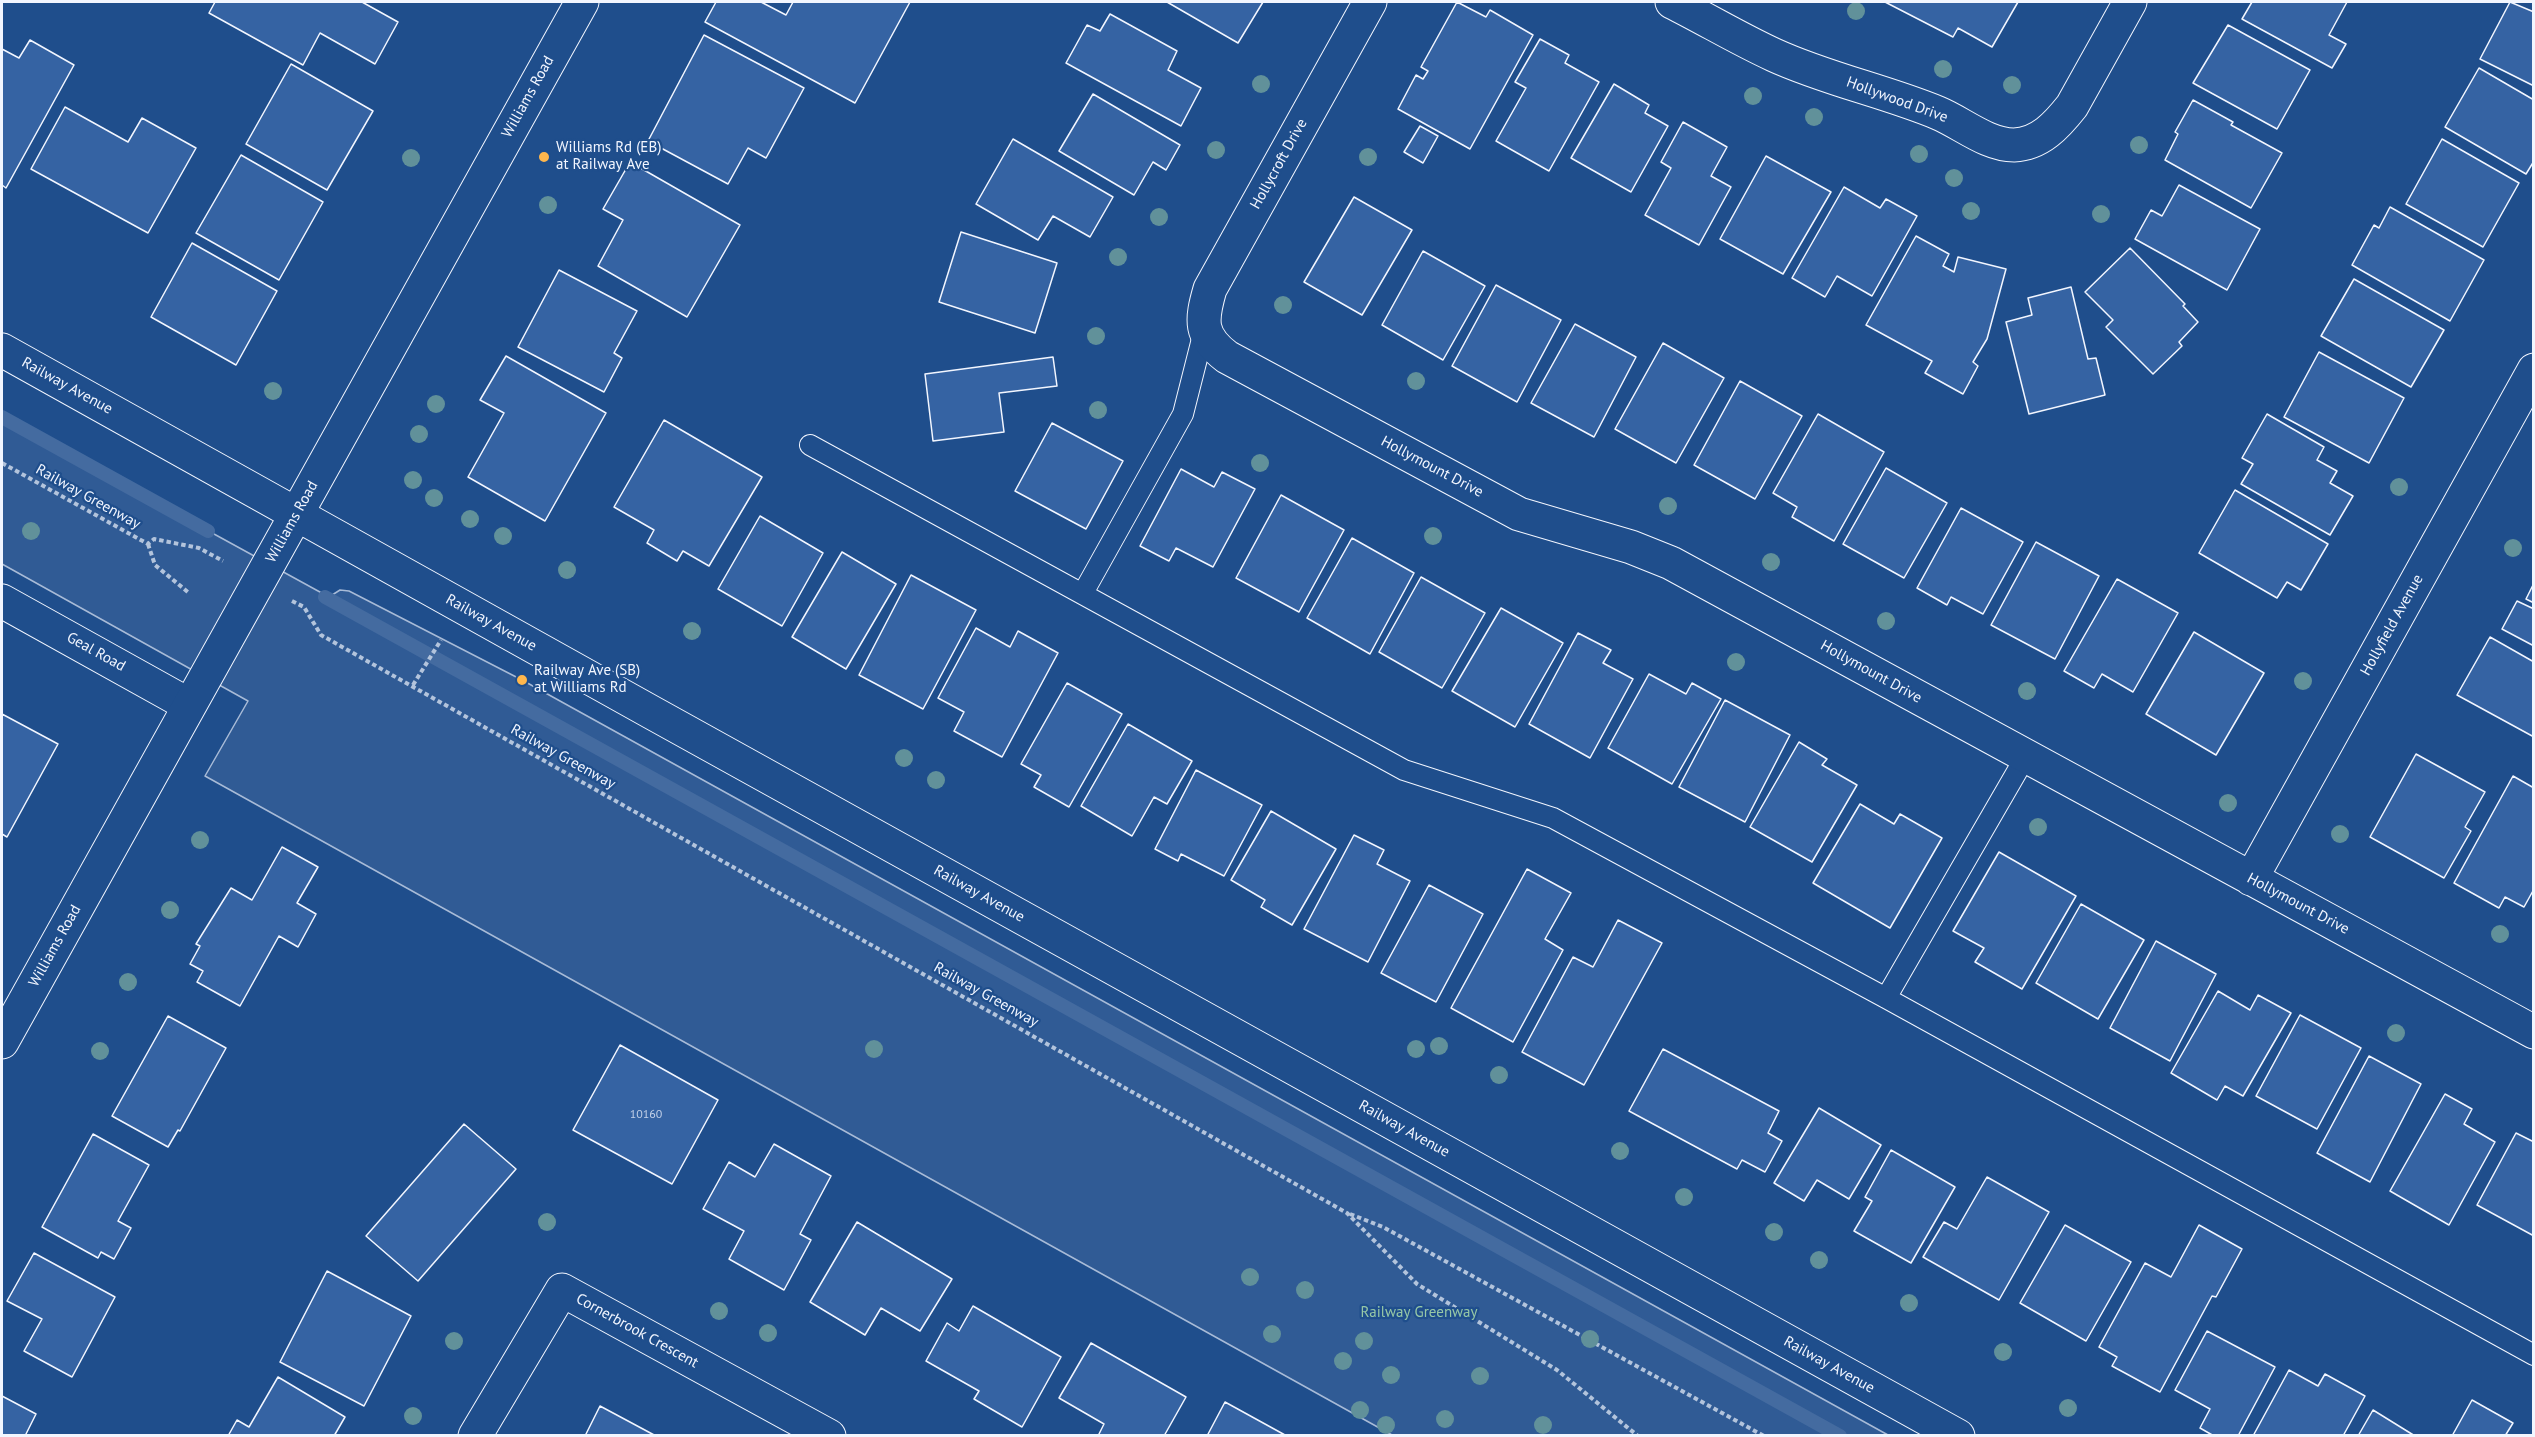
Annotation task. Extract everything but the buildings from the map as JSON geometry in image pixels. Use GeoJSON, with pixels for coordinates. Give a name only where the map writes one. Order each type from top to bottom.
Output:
{"type":"FeatureCollection","features":[{"type":"Feature","properties":{"kind":"street","name":"Williams Road"},"geometry":{"type":"LineString","coordinates":[[2,1042],[582,2]]}},
{"type":"Feature","properties":{"kind":"street","name":"Hollycroft Drive"},"geometry":{"type":"LineString","coordinates":[[1204,331],[1204,309],[1210,289],[1370,2]]}},
{"type":"Feature","properties":{"kind":"street","name":"Hollywood Drive"},"geometry":{"type":"LineString","coordinates":[[1672,2],[1774,56],[1939,113],[1992,140],[2010,145],[2031,142],[2042,137],[2063,117],[2072,106],[2130,2]]}},
{"type":"Feature","properties":{"kind":"street","name":"Hollymount Drive"},"geometry":{"type":"LineString","coordinates":[[1204,331],[1214,347],[1227,357],[1519,514],[1631,547],[1671,563],[2534,1032]]}},
{"type":"Feature","properties":{"kind":"street","name":"Railway Avenue"},"geometry":{"type":"LineString","coordinates":[[2,350],[1958,1436]]}},
{"type":"Feature","properties":{"kind":"street","name":"Hollyfield Avenue"},"geometry":{"type":"LineString","coordinates":[[2251,879],[2534,370]]}},
{"type":"Feature","properties":{"kind":"street","name":"Geal Road"},"geometry":{"type":"LineString","coordinates":[[2,601],[189,705]]}},
{"type":"Feature","properties":{"kind":"street","name":"Cornerbrook Crescent"},"geometry":{"type":"LineString","coordinates":[[475,1436],[562,1290],[829,1436]]}},
{"type":"Feature","properties":{"kind":"lane"},"geometry":{"type":"LineString","coordinates":[[1083,593],[1183,414],[1204,331]]}},
{"type":"Feature","properties":{"kind":"lane"},"geometry":{"type":"LineString","coordinates":[[810,445],[1404,770],[1553,818],[1886,998],[2534,1355]]}},
{"type":"Feature","properties":{"kind":"lane"},"geometry":{"type":"LineString","coordinates":[[1886,998],[2026,756]]}},
{"type":"Feature","properties":{"kind":"path","name":"Railway Greenway"},"geometry":{"type":"LineString","coordinates":[[2,463],[148,544],[154,539],[199,548]]}},
{"type":"Feature","properties":{"kind":"path"},"geometry":{"type":"LineString","coordinates":[[148,544],[155,565],[189,592]]}},
{"type":"Feature","properties":{"kind":"path","name":"Railway Greenway"},"geometry":{"type":"LineString","coordinates":[[304,607],[321,636],[1347,1213],[1417,1284],[1557,1370],[1638,1436]]}},
{"type":"Feature","properties":{"kind":"path"},"geometry":{"type":"LineString","coordinates":[[413,686],[442,639]]}},
{"type":"Feature","properties":{"kind":"path"},"geometry":{"type":"LineString","coordinates":[[1347,1213],[1383,1227],[1764,1436]]}},
{"type":"Feature","properties":{"kind":"shaded area","name":"Railway Greenway"},"geometry":{"type":"Polygon","coordinates":[[[2,412],[183,517],[329,597],[340,590],[349,591],[522,680],[1888,1435],[1392,1435],[205,776],[248,701],[2,564],[2,412]]]}},
{"type":"Feature","properties":{"kind":"waterway"},"geometry":{"type":"LineString","coordinates":[[2,417],[208,531]]}},
{"type":"Feature","properties":{"kind":"waterway"},"geometry":{"type":"LineString","coordinates":[[325,597],[1840,1436]]}},
{"type":"Feature","properties":{"kind":"place","name":"Williams Rd (EB) at Railway Ave"},"geometry":{"type":"Point","coordinates":[544,157]}},
{"type":"Feature","properties":{"kind":"place","name":"Railway Ave (SB) at Williams Rd"},"geometry":{"type":"Point","coordinates":[522,680]}}]}
